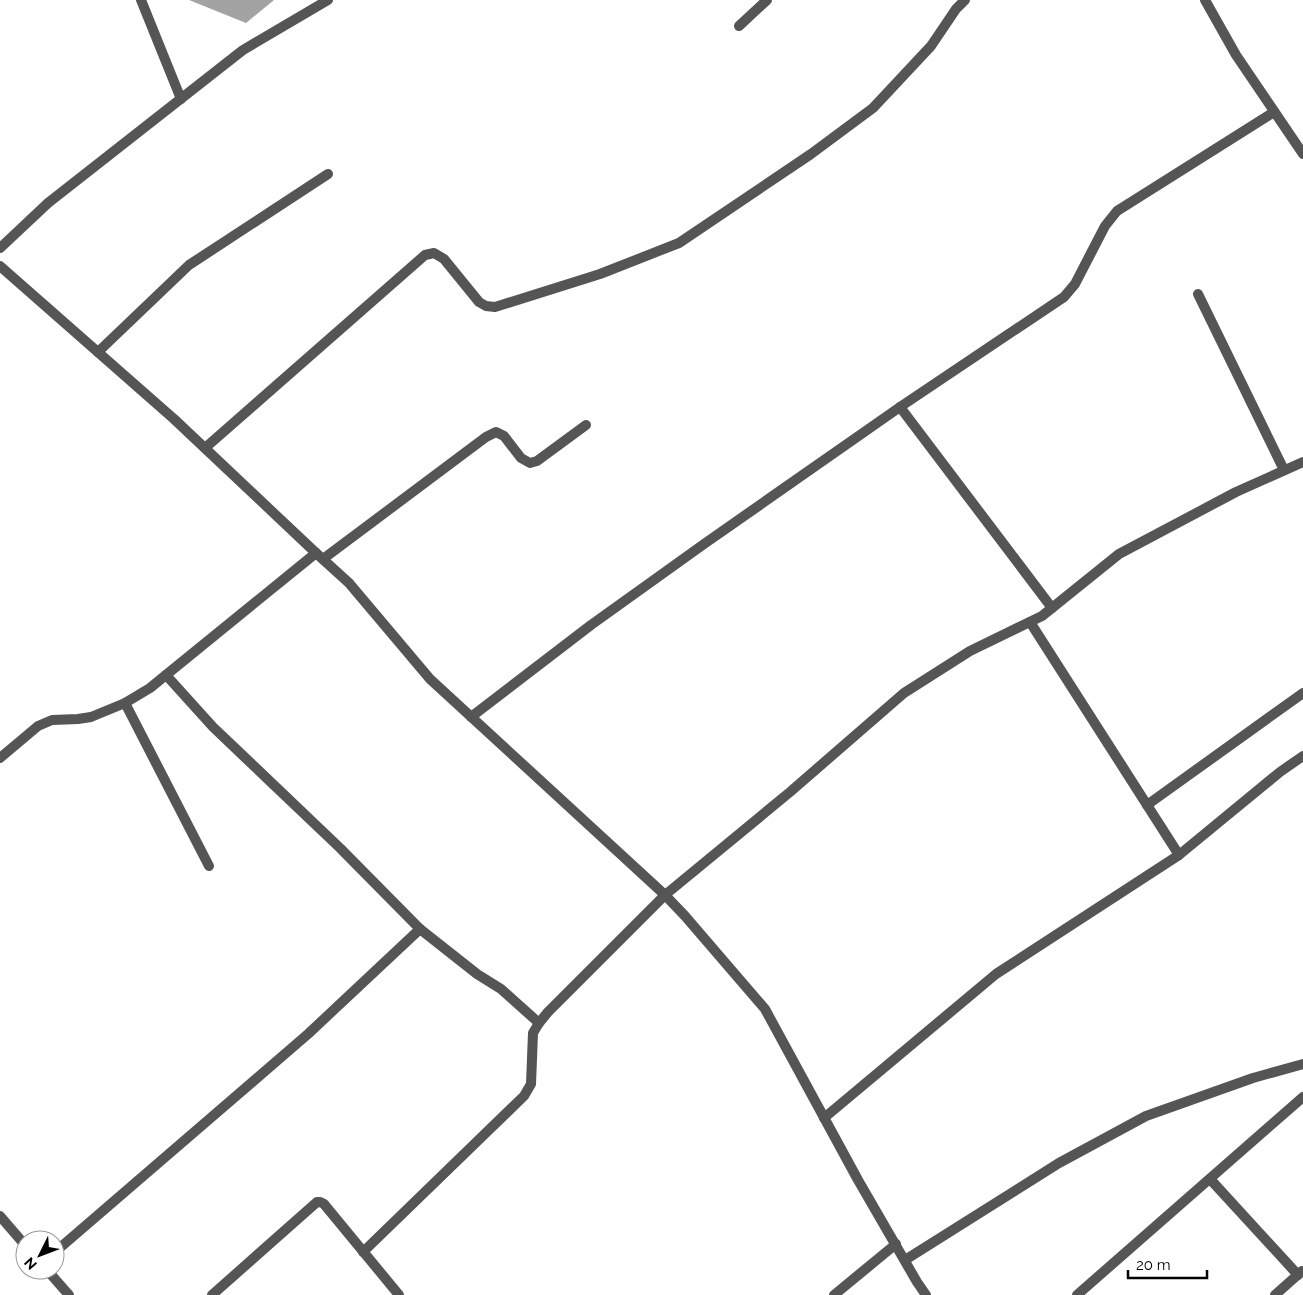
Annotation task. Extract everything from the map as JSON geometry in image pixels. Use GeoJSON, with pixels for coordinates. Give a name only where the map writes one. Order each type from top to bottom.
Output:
{"type":"FeatureCollection","features":[{"type":"Feature","properties":{"kind":"street"},"geometry":{"type":"LineString","coordinates":[[140,0],[181,99]]}},
{"type":"Feature","properties":{"kind":"street"},"geometry":{"type":"LineString","coordinates":[[0,248],[48,203],[243,50],[328,0]]}},
{"type":"Feature","properties":{"kind":"street"},"geometry":{"type":"LineString","coordinates":[[740,26],[767,0]]}},
{"type":"Feature","properties":{"kind":"street"},"geometry":{"type":"LineString","coordinates":[[205,448],[425,255],[434,253],[444,259],[479,302],[486,306],[496,307],[600,274],[679,243],[811,154],[873,108],[931,46],[956,9],[965,0]]}},
{"type":"Feature","properties":{"kind":"street"},"geometry":{"type":"LineString","coordinates":[[1205,0],[1236,55],[1303,154]]}},
{"type":"Feature","properties":{"kind":"street"},"geometry":{"type":"LineString","coordinates":[[471,717],[591,625],[900,407],[1064,296],[1075,284],[1104,226],[1117,211],[1274,112]]}},
{"type":"Feature","properties":{"kind":"street"},"geometry":{"type":"LineString","coordinates":[[98,352],[189,265],[328,174]]}},
{"type":"Feature","properties":{"kind":"street"},"geometry":{"type":"LineString","coordinates":[[0,266],[174,419],[349,583],[430,679],[665,895],[685,916],[765,1009],[858,1180],[926,1295]]}},
{"type":"Feature","properties":{"kind":"street"},"geometry":{"type":"LineString","coordinates":[[1198,294],[1284,470]]}},
{"type":"Feature","properties":{"kind":"street"},"geometry":{"type":"LineString","coordinates":[[900,407],[1052,608]]}},
{"type":"Feature","properties":{"kind":"street"},"geometry":{"type":"LineString","coordinates":[[0,758],[38,726],[52,720],[91,717],[125,703],[150,688],[320,556],[486,437],[496,432],[504,436],[520,458],[530,463],[537,461],[586,425]]}},
{"type":"Feature","properties":{"kind":"street"},"geometry":{"type":"LineString","coordinates":[[363,1252],[524,1096],[531,1084],[533,1033],[548,1012],[665,895],[790,792],[904,693],[970,651],[1042,616],[1119,554],[1236,492],[1303,462]]}},
{"type":"Feature","properties":{"kind":"street"},"geometry":{"type":"LineString","coordinates":[[1030,622],[1179,856]]}},
{"type":"Feature","properties":{"kind":"street"},"geometry":{"type":"LineString","coordinates":[[166,675],[213,727],[340,848],[420,930],[477,974],[501,989],[539,1023]]}},
{"type":"Feature","properties":{"kind":"street"},"geometry":{"type":"LineString","coordinates":[[1147,804],[1303,693]]}},
{"type":"Feature","properties":{"kind":"street"},"geometry":{"type":"LineString","coordinates":[[125,703],[210,866]]}},
{"type":"Feature","properties":{"kind":"street"},"geometry":{"type":"LineString","coordinates":[[824,1118],[996,974],[1179,856],[1280,772],[1303,756]]}},
{"type":"Feature","properties":{"kind":"street"},"geometry":{"type":"LineString","coordinates":[[65,1243],[308,1034],[420,930]]}},
{"type":"Feature","properties":{"kind":"street"},"geometry":{"type":"LineString","coordinates":[[905,1260],[1059,1163],[1146,1116],[1253,1078],[1303,1064]]}},
{"type":"Feature","properties":{"kind":"street"},"geometry":{"type":"LineString","coordinates":[[1077,1295],[1303,1097]]}},
{"type":"Feature","properties":{"kind":"street"},"geometry":{"type":"LineString","coordinates":[[1210,1179],[1300,1273],[1275,1295]]}},
{"type":"Feature","properties":{"kind":"street"},"geometry":{"type":"LineString","coordinates":[[212,1295],[317,1202],[324,1204],[399,1295]]}},
{"type":"Feature","properties":{"kind":"street"},"geometry":{"type":"LineString","coordinates":[[0,1216],[15,1233]]}},
{"type":"Feature","properties":{"kind":"street"},"geometry":{"type":"LineString","coordinates":[[834,1295],[896,1244]]}},
{"type":"Feature","properties":{"kind":"street"},"geometry":{"type":"LineString","coordinates":[[56,1280],[69,1295]]}},
{"type":"Feature","properties":{"kind":"shaded area"},"geometry":{"type":"Polygon","coordinates":[[[189,0],[274,0],[246,23],[189,0]]]}}]}
